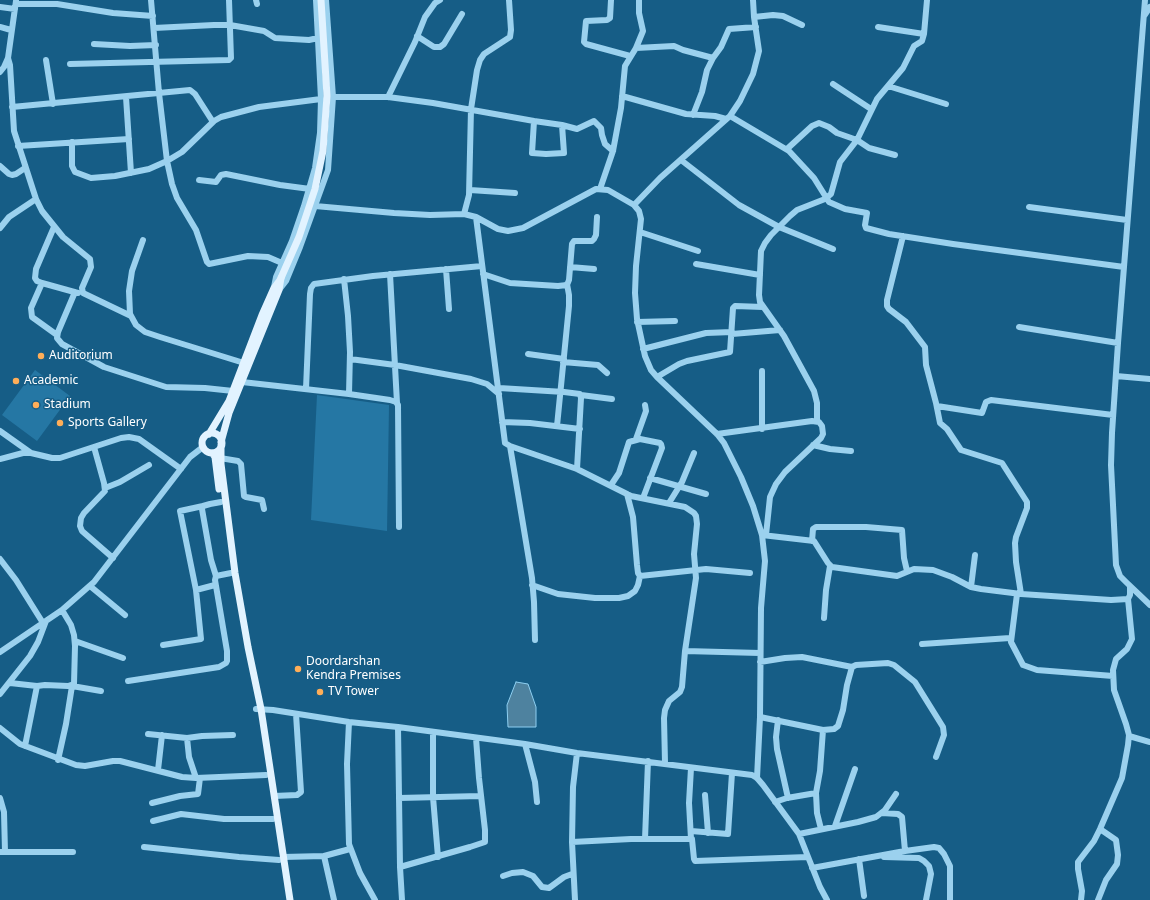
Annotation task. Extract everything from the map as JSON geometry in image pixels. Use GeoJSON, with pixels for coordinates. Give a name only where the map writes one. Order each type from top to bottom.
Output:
{"type":"FeatureCollection","features":[{"type":"Feature","properties":{"kind":"main road"},"geometry":{"type":"LineString","coordinates":[[209,434],[216,434],[220,439],[221,444],[217,451],[207,451],[203,447],[202,440],[209,434],[224,410],[233,391],[299,237],[315,189],[323,151],[328,96],[322,0]]}},
{"type":"Feature","properties":{"kind":"main road"},"geometry":{"type":"LineString","coordinates":[[276,289],[227,420],[221,444],[220,458],[235,573],[258,709],[266,775],[273,819],[290,900]]}},
{"type":"Feature","properties":{"kind":"main road"},"geometry":{"type":"LineString","coordinates":[[212,452],[215,457],[231,574],[274,796],[286,900]]}},
{"type":"Feature","properties":{"kind":"street"},"geometry":{"type":"LineString","coordinates":[[151,0],[167,161],[177,198],[196,230],[208,263],[248,256],[268,257],[282,263]]}},
{"type":"Feature","properties":{"kind":"street"},"geometry":{"type":"LineString","coordinates":[[70,64],[229,60],[231,58],[229,0]]}},
{"type":"Feature","properties":{"kind":"street"},"geometry":{"type":"LineString","coordinates":[[276,289],[276,277],[310,189],[320,133],[321,99],[316,0]]}},
{"type":"Feature","properties":{"kind":"street"},"geometry":{"type":"LineString","coordinates":[[276,289],[286,281],[328,170],[332,97],[326,0]]}},
{"type":"Feature","properties":{"kind":"street"},"geometry":{"type":"LineString","coordinates":[[388,97],[428,10],[434,3],[440,0]]}},
{"type":"Feature","properties":{"kind":"street"},"geometry":{"type":"LineString","coordinates":[[464,214],[470,190],[471,110],[477,70],[480,60],[486,53],[510,35],[509,0]]}},
{"type":"Feature","properties":{"kind":"street"},"geometry":{"type":"LineString","coordinates":[[611,0],[610,18],[607,20],[586,21],[584,42],[586,44],[630,56]]}},
{"type":"Feature","properties":{"kind":"street"},"geometry":{"type":"LineString","coordinates":[[600,189],[613,151],[622,96],[624,69],[630,56],[636,48],[643,30],[639,13],[639,0]]}},
{"type":"Feature","properties":{"kind":"street"},"geometry":{"type":"LineString","coordinates":[[634,205],[647,190],[728,117],[740,101],[756,66],[759,47],[753,0]]}},
{"type":"Feature","properties":{"kind":"street"},"geometry":{"type":"LineString","coordinates":[[757,778],[760,717],[761,608],[765,561],[764,535],[770,497],[776,484],[785,472],[814,445],[823,434],[822,426],[817,421],[814,391],[790,346],[760,302],[760,256],[763,246],[778,227],[794,213],[826,198],[832,190],[840,162],[857,140],[871,109],[879,96],[903,68],[914,46],[922,41],[927,0]]}},
{"type":"Feature","properties":{"kind":"street"},"geometry":{"type":"LineString","coordinates":[[1145,0],[1118,343],[1111,465],[1114,560],[1120,576],[1150,606]]}},
{"type":"Feature","properties":{"kind":"street"},"geometry":{"type":"LineString","coordinates":[[0,7],[15,4],[57,4],[113,13],[153,16]]}},
{"type":"Feature","properties":{"kind":"street"},"geometry":{"type":"LineString","coordinates":[[15,4],[8,58],[10,65],[14,131],[25,168],[42,211],[63,238],[90,259],[91,267],[82,288],[83,293]]}},
{"type":"Feature","properties":{"kind":"street"},"geometry":{"type":"LineString","coordinates":[[1144,16],[1150,7]]}},
{"type":"Feature","properties":{"kind":"street"},"geometry":{"type":"LineString","coordinates":[[417,36],[434,47],[440,47],[462,14]]}},
{"type":"Feature","properties":{"kind":"street"},"geometry":{"type":"LineString","coordinates":[[754,17],[773,15],[783,16],[802,25]]}},
{"type":"Feature","properties":{"kind":"street"},"geometry":{"type":"LineString","coordinates":[[154,28],[214,25],[264,31],[275,38],[309,40],[318,38]]}},
{"type":"Feature","properties":{"kind":"street"},"geometry":{"type":"LineString","coordinates":[[693,115],[702,92],[707,70],[721,47],[730,28],[756,27]]}},
{"type":"Feature","properties":{"kind":"street"},"geometry":{"type":"LineString","coordinates":[[878,27],[924,34]]}},
{"type":"Feature","properties":{"kind":"street"},"geometry":{"type":"LineString","coordinates":[[0,28],[11,30]]}},
{"type":"Feature","properties":{"kind":"street"},"geometry":{"type":"LineString","coordinates":[[94,44],[130,46],[156,44]]}},
{"type":"Feature","properties":{"kind":"street"},"geometry":{"type":"LineString","coordinates":[[636,48],[674,46],[713,58]]}},
{"type":"Feature","properties":{"kind":"street"},"geometry":{"type":"LineString","coordinates":[[1,68],[8,58]]}},
{"type":"Feature","properties":{"kind":"street"},"geometry":{"type":"LineString","coordinates":[[46,60],[53,104]]}},
{"type":"Feature","properties":{"kind":"street"},"geometry":{"type":"LineString","coordinates":[[833,84],[871,109]]}},
{"type":"Feature","properties":{"kind":"street"},"geometry":{"type":"LineString","coordinates":[[888,86],[946,104]]}},
{"type":"Feature","properties":{"kind":"street"},"geometry":{"type":"LineString","coordinates":[[12,107],[186,90],[192,91],[195,94],[213,122]]}},
{"type":"Feature","properties":{"kind":"street"},"geometry":{"type":"LineString","coordinates":[[622,96],[693,115],[728,117],[786,150],[814,178],[826,198],[835,205],[845,209],[867,213],[866,228],[903,236],[992,250],[1124,267]]}},
{"type":"Feature","properties":{"kind":"street"},"geometry":{"type":"LineString","coordinates":[[126,97],[131,173]]}},
{"type":"Feature","properties":{"kind":"street"},"geometry":{"type":"LineString","coordinates":[[332,97],[388,97],[562,125],[577,129],[594,121],[601,128],[605,144],[613,151]]}},
{"type":"Feature","properties":{"kind":"street"},"geometry":{"type":"LineString","coordinates":[[72,142],[72,166],[78,174],[91,178],[98,178],[131,173],[154,168],[182,152],[213,122],[221,117],[242,111],[321,99]]}},
{"type":"Feature","properties":{"kind":"street"},"geometry":{"type":"LineString","coordinates":[[534,121],[532,153],[564,153],[562,125]]}},
{"type":"Feature","properties":{"kind":"street"},"geometry":{"type":"LineString","coordinates":[[786,150],[816,123],[829,127],[837,133],[857,140],[869,148],[895,155]]}},
{"type":"Feature","properties":{"kind":"street"},"geometry":{"type":"LineString","coordinates":[[18,146],[129,139]]}},
{"type":"Feature","properties":{"kind":"street"},"geometry":{"type":"LineString","coordinates":[[681,160],[736,203],[778,227],[833,249]]}},
{"type":"Feature","properties":{"kind":"street"},"geometry":{"type":"LineString","coordinates":[[316,161],[329,162]]}},
{"type":"Feature","properties":{"kind":"street"},"geometry":{"type":"LineString","coordinates":[[0,166],[9,174],[16,174],[25,168]]}},
{"type":"Feature","properties":{"kind":"street"},"geometry":{"type":"LineString","coordinates":[[199,180],[216,182],[221,175],[226,174],[280,185],[310,189]]}},
{"type":"Feature","properties":{"kind":"street"},"geometry":{"type":"LineString","coordinates":[[315,206],[430,215],[464,214],[476,217],[503,231],[513,231],[523,228],[593,190],[600,189],[611,192],[634,205],[640,215],[635,293],[637,322],[648,364],[657,377],[717,434],[728,450],[741,477],[764,535]]}},
{"type":"Feature","properties":{"kind":"street"},"geometry":{"type":"LineString","coordinates":[[470,190],[515,193]]}},
{"type":"Feature","properties":{"kind":"street"},"geometry":{"type":"LineString","coordinates":[[0,228],[9,217],[36,199]]}},
{"type":"Feature","properties":{"kind":"street"},"geometry":{"type":"LineString","coordinates":[[1029,207],[1127,220]]}},
{"type":"Feature","properties":{"kind":"street"},"geometry":{"type":"LineString","coordinates":[[476,217],[505,443],[577,469],[627,494],[669,503],[690,510],[696,516],[697,524],[694,554],[696,570],[681,689],[680,692],[669,701],[665,710],[665,763]]}},
{"type":"Feature","properties":{"kind":"street"},"geometry":{"type":"LineString","coordinates":[[557,426],[569,306],[567,284],[569,280],[573,242],[592,241],[594,239],[596,235],[597,217]]}},
{"type":"Feature","properties":{"kind":"street"},"geometry":{"type":"LineString","coordinates":[[54,227],[34,274],[37,282],[83,293],[131,316]]}},
{"type":"Feature","properties":{"kind":"street"},"geometry":{"type":"LineString","coordinates":[[640,232],[698,251]]}},
{"type":"Feature","properties":{"kind":"street"},"geometry":{"type":"LineString","coordinates":[[903,236],[886,303],[889,309],[906,322],[925,347],[926,366],[940,423],[948,429],[960,449],[1002,463],[1027,502],[1027,508],[1015,543],[1019,594],[1010,638],[1011,644],[1021,663],[1028,668],[1036,670],[1113,676]]}},
{"type":"Feature","properties":{"kind":"street"},"geometry":{"type":"LineString","coordinates":[[143,240],[130,280],[129,295],[131,316],[136,325],[145,332],[244,363]]}},
{"type":"Feature","properties":{"kind":"street"},"geometry":{"type":"LineString","coordinates":[[696,264],[760,275]]}},
{"type":"Feature","properties":{"kind":"street"},"geometry":{"type":"LineString","coordinates":[[306,389],[310,288],[312,285],[318,282],[344,279],[482,266]]}},
{"type":"Feature","properties":{"kind":"street"},"geometry":{"type":"LineString","coordinates":[[570,267],[594,269]]}},
{"type":"Feature","properties":{"kind":"street"},"geometry":{"type":"LineString","coordinates":[[446,270],[449,309]]}},
{"type":"Feature","properties":{"kind":"street"},"geometry":{"type":"LineString","coordinates":[[390,274],[397,403],[399,527]]}},
{"type":"Feature","properties":{"kind":"street"},"geometry":{"type":"LineString","coordinates":[[483,274],[515,284],[558,286],[567,284]]}},
{"type":"Feature","properties":{"kind":"street"},"geometry":{"type":"LineString","coordinates":[[344,279],[348,316],[350,359],[349,394]]}},
{"type":"Feature","properties":{"kind":"street"},"geometry":{"type":"LineString","coordinates":[[42,284],[31,308],[32,317],[57,335]]}},
{"type":"Feature","properties":{"kind":"street"},"geometry":{"type":"LineString","coordinates":[[75,292],[57,335],[58,341],[62,344],[104,367],[169,388],[205,388],[233,391]]}},
{"type":"Feature","properties":{"kind":"street"},"geometry":{"type":"LineString","coordinates":[[657,377],[687,361],[731,352],[732,309],[734,307],[763,307]]}},
{"type":"Feature","properties":{"kind":"street"},"geometry":{"type":"LineString","coordinates":[[637,322],[675,321]]}},
{"type":"Feature","properties":{"kind":"street"},"geometry":{"type":"LineString","coordinates":[[1019,327],[1118,343]]}},
{"type":"Feature","properties":{"kind":"street"},"geometry":{"type":"LineString","coordinates":[[643,349],[706,333],[780,330]]}},
{"type":"Feature","properties":{"kind":"street"},"geometry":{"type":"LineString","coordinates":[[528,354],[598,365],[608,373]]}},
{"type":"Feature","properties":{"kind":"street"},"geometry":{"type":"LineString","coordinates":[[350,359],[395,365],[471,379],[487,384],[499,391],[560,391],[612,399]]}},
{"type":"Feature","properties":{"kind":"street"},"geometry":{"type":"LineString","coordinates":[[762,371],[762,429]]}},
{"type":"Feature","properties":{"kind":"street"},"geometry":{"type":"LineString","coordinates":[[1116,376],[1150,379]]}},
{"type":"Feature","properties":{"kind":"street"},"geometry":{"type":"LineString","coordinates":[[242,382],[349,394],[390,400],[397,403]]}},
{"type":"Feature","properties":{"kind":"street"},"geometry":{"type":"LineString","coordinates":[[577,469],[581,395]]}},
{"type":"Feature","properties":{"kind":"street"},"geometry":{"type":"LineString","coordinates":[[937,406],[982,413],[986,402],[992,400],[1113,415]]}},
{"type":"Feature","properties":{"kind":"street"},"geometry":{"type":"LineString","coordinates":[[636,439],[646,411],[646,405]]}},
{"type":"Feature","properties":{"kind":"street"},"geometry":{"type":"LineString","coordinates":[[717,434],[817,421]]}},
{"type":"Feature","properties":{"kind":"street"},"geometry":{"type":"LineString","coordinates":[[502,422],[521,422],[580,429]]}},
{"type":"Feature","properties":{"kind":"street"},"geometry":{"type":"LineString","coordinates":[[0,431],[31,452],[55,458],[125,437],[136,438],[146,443],[181,468]]}},
{"type":"Feature","properties":{"kind":"street"},"geometry":{"type":"LineString","coordinates":[[611,485],[619,473],[628,444],[636,439],[655,441],[661,444],[662,448],[643,498]]}},
{"type":"Feature","properties":{"kind":"street"},"geometry":{"type":"LineString","coordinates":[[814,445],[830,449],[851,451]]}},
{"type":"Feature","properties":{"kind":"street"},"geometry":{"type":"LineString","coordinates":[[510,446],[532,585],[535,640]]}},
{"type":"Feature","properties":{"kind":"street"},"geometry":{"type":"LineString","coordinates":[[94,447],[105,488],[103,493],[84,513],[81,518],[80,526],[82,531],[113,558]]}},
{"type":"Feature","properties":{"kind":"street"},"geometry":{"type":"LineString","coordinates":[[0,652],[62,610],[90,586],[181,468],[190,457],[203,447]]}},
{"type":"Feature","properties":{"kind":"street"},"geometry":{"type":"LineString","coordinates":[[0,459],[31,452]]}},
{"type":"Feature","properties":{"kind":"street"},"geometry":{"type":"LineString","coordinates":[[669,503],[684,478],[694,453]]}},
{"type":"Feature","properties":{"kind":"street"},"geometry":{"type":"LineString","coordinates":[[220,458],[238,461],[241,464],[244,496],[262,500],[264,509]]}},
{"type":"Feature","properties":{"kind":"street"},"geometry":{"type":"LineString","coordinates":[[105,488],[120,482],[149,465]]}},
{"type":"Feature","properties":{"kind":"street"},"geometry":{"type":"LineString","coordinates":[[650,478],[706,494]]}},
{"type":"Feature","properties":{"kind":"street"},"geometry":{"type":"LineString","coordinates":[[532,585],[558,594],[596,598],[619,598],[628,596],[634,591],[638,585],[640,576],[637,565],[633,514],[627,494]]}},
{"type":"Feature","properties":{"kind":"street"},"geometry":{"type":"LineString","coordinates":[[163,645],[201,639],[196,590],[180,511],[221,502]]}},
{"type":"Feature","properties":{"kind":"street"},"geometry":{"type":"LineString","coordinates":[[128,681],[218,667],[228,661],[215,585],[216,576],[211,560],[202,509],[203,506]]}},
{"type":"Feature","properties":{"kind":"street"},"geometry":{"type":"LineString","coordinates":[[812,540],[813,529],[816,527],[866,527],[902,530],[904,558],[907,571]]}},
{"type":"Feature","properties":{"kind":"street"},"geometry":{"type":"LineString","coordinates":[[764,535],[812,540],[816,542],[830,566],[826,590],[824,618]]}},
{"type":"Feature","properties":{"kind":"street"},"geometry":{"type":"LineString","coordinates":[[971,587],[975,555]]}},
{"type":"Feature","properties":{"kind":"street"},"geometry":{"type":"LineString","coordinates":[[0,560],[16,580],[45,622]]}},
{"type":"Feature","properties":{"kind":"street"},"geometry":{"type":"LineString","coordinates":[[830,566],[873,571],[894,576],[917,569],[933,570],[952,577],[971,587],[1019,594],[1096,600],[1128,599]]}},
{"type":"Feature","properties":{"kind":"street"},"geometry":{"type":"LineString","coordinates":[[640,576],[711,569],[750,574]]}},
{"type":"Feature","properties":{"kind":"street"},"geometry":{"type":"LineString","coordinates":[[216,576],[231,574]]}},
{"type":"Feature","properties":{"kind":"street"},"geometry":{"type":"LineString","coordinates":[[196,590],[215,585]]}},
{"type":"Feature","properties":{"kind":"street"},"geometry":{"type":"LineString","coordinates":[[90,586],[125,615]]}},
{"type":"Feature","properties":{"kind":"street"},"geometry":{"type":"LineString","coordinates":[[1081,900],[1082,890],[1078,866],[1081,858],[1094,841],[1100,829],[1122,778],[1128,746],[1126,724],[1114,690],[1113,666],[1116,659],[1127,649],[1132,639],[1128,599],[1130,595],[1130,587]]}},
{"type":"Feature","properties":{"kind":"street"},"geometry":{"type":"LineString","coordinates":[[58,760],[74,681],[75,641],[71,625],[62,610]]}},
{"type":"Feature","properties":{"kind":"street"},"geometry":{"type":"LineString","coordinates":[[0,694],[30,656],[38,642],[45,622]]}},
{"type":"Feature","properties":{"kind":"street"},"geometry":{"type":"LineString","coordinates":[[922,644],[1010,638]]}},
{"type":"Feature","properties":{"kind":"street"},"geometry":{"type":"LineString","coordinates":[[75,641],[123,658]]}},
{"type":"Feature","properties":{"kind":"street"},"geometry":{"type":"LineString","coordinates":[[685,651],[760,653]]}},
{"type":"Feature","properties":{"kind":"street"},"geometry":{"type":"LineString","coordinates":[[760,662],[802,657],[852,667],[856,665],[888,663],[894,665],[915,682],[944,730],[944,735],[936,757]]}},
{"type":"Feature","properties":{"kind":"street"},"geometry":{"type":"LineString","coordinates":[[760,717],[823,730],[834,729],[838,726],[843,710],[848,680],[852,667]]}},
{"type":"Feature","properties":{"kind":"street"},"geometry":{"type":"LineString","coordinates":[[10,683],[37,686],[45,684],[72,686],[101,691]]}},
{"type":"Feature","properties":{"kind":"street"},"geometry":{"type":"LineString","coordinates":[[25,746],[37,686]]}},
{"type":"Feature","properties":{"kind":"street"},"geometry":{"type":"LineString","coordinates":[[258,709],[525,744],[577,753],[752,775],[757,778],[799,834],[820,887],[827,900]]}},
{"type":"Feature","properties":{"kind":"street"},"geometry":{"type":"LineString","coordinates":[[274,796],[297,795],[301,792],[296,714]]}},
{"type":"Feature","properties":{"kind":"street"},"geometry":{"type":"LineString","coordinates":[[778,720],[776,737],[777,749],[788,798]]}},
{"type":"Feature","properties":{"kind":"street"},"geometry":{"type":"LineString","coordinates":[[349,722],[347,764],[350,849],[364,881],[375,900]]}},
{"type":"Feature","properties":{"kind":"street"},"geometry":{"type":"LineString","coordinates":[[398,727],[400,867],[402,900]]}},
{"type":"Feature","properties":{"kind":"street"},"geometry":{"type":"LineString","coordinates":[[0,728],[13,739],[25,746],[72,765],[81,766],[120,761],[182,777],[198,778],[266,775]]}},
{"type":"Feature","properties":{"kind":"street"},"geometry":{"type":"LineString","coordinates":[[821,829],[817,813],[816,793],[820,771],[823,730]]}},
{"type":"Feature","properties":{"kind":"street"},"geometry":{"type":"LineString","coordinates":[[433,732],[433,796],[438,857]]}},
{"type":"Feature","properties":{"kind":"street"},"geometry":{"type":"LineString","coordinates":[[148,734],[187,738],[233,735]]}},
{"type":"Feature","properties":{"kind":"street"},"geometry":{"type":"LineString","coordinates":[[158,770],[162,735]]}},
{"type":"Feature","properties":{"kind":"street"},"geometry":{"type":"LineString","coordinates":[[1128,736],[1150,742]]}},
{"type":"Feature","properties":{"kind":"street"},"geometry":{"type":"LineString","coordinates":[[152,803],[180,796],[198,794],[198,778],[189,757],[187,738]]}},
{"type":"Feature","properties":{"kind":"street"},"geometry":{"type":"LineString","coordinates":[[400,867],[485,842],[476,738]]}},
{"type":"Feature","properties":{"kind":"street"},"geometry":{"type":"LineString","coordinates":[[525,744],[535,782],[537,802]]}},
{"type":"Feature","properties":{"kind":"street"},"geometry":{"type":"LineString","coordinates":[[575,900],[572,874],[572,842],[573,787],[577,753]]}},
{"type":"Feature","properties":{"kind":"street"},"geometry":{"type":"LineString","coordinates":[[645,840],[648,761]]}},
{"type":"Feature","properties":{"kind":"street"},"geometry":{"type":"LineString","coordinates":[[691,768],[689,803],[695,861],[808,857]]}},
{"type":"Feature","properties":{"kind":"street"},"geometry":{"type":"LineString","coordinates":[[835,826],[855,769]]}},
{"type":"Feature","properties":{"kind":"street"},"geometry":{"type":"LineString","coordinates":[[691,831],[728,834],[732,773]]}},
{"type":"Feature","properties":{"kind":"street"},"geometry":{"type":"LineString","coordinates":[[775,802],[816,793]]}},
{"type":"Feature","properties":{"kind":"street"},"geometry":{"type":"LineString","coordinates":[[705,794],[708,833]]}},
{"type":"Feature","properties":{"kind":"street"},"geometry":{"type":"LineString","coordinates":[[799,834],[870,819],[882,813],[896,794]]}},
{"type":"Feature","properties":{"kind":"street"},"geometry":{"type":"LineString","coordinates":[[399,798],[480,796]]}},
{"type":"Feature","properties":{"kind":"street"},"geometry":{"type":"LineString","coordinates":[[0,798],[4,812],[3,852],[73,852]]}},
{"type":"Feature","properties":{"kind":"street"},"geometry":{"type":"LineString","coordinates":[[882,813],[898,814],[902,817],[905,851]]}},
{"type":"Feature","properties":{"kind":"street"},"geometry":{"type":"LineString","coordinates":[[154,821],[181,814],[224,819],[273,819]]}},
{"type":"Feature","properties":{"kind":"street"},"geometry":{"type":"LineString","coordinates":[[1098,900],[1106,880],[1117,864],[1118,855],[1116,840],[1100,829]]}},
{"type":"Feature","properties":{"kind":"street"},"geometry":{"type":"LineString","coordinates":[[572,842],[692,839]]}},
{"type":"Feature","properties":{"kind":"street"},"geometry":{"type":"LineString","coordinates":[[144,847],[239,858],[324,856],[350,849]]}},
{"type":"Feature","properties":{"kind":"street"},"geometry":{"type":"LineString","coordinates":[[812,868],[905,851],[934,847],[939,848],[949,861],[951,872],[950,900]]}},
{"type":"Feature","properties":{"kind":"street"},"geometry":{"type":"LineString","coordinates":[[324,856],[334,900]]}},
{"type":"Feature","properties":{"kind":"street"},"geometry":{"type":"LineString","coordinates":[[880,856],[891,858],[919,858],[924,861],[929,866],[931,874],[926,900]]}},
{"type":"Feature","properties":{"kind":"street"},"geometry":{"type":"LineString","coordinates":[[859,859],[864,896]]}},
{"type":"Feature","properties":{"kind":"street"},"geometry":{"type":"LineString","coordinates":[[503,876],[523,872],[533,876],[542,887],[549,888],[564,877],[572,874]]}},
{"type":"Feature","properties":{"kind":"shaded area","name":"Stadium"},"geometry":{"type":"Polygon","coordinates":[[[35,370],[70,396],[37,441],[2,415],[35,370]]]}},
{"type":"Feature","properties":{"kind":"shaded area"},"geometry":{"type":"Polygon","coordinates":[[[317,395],[389,405],[387,531],[311,520],[317,395]]]}},
{"type":"Feature","properties":{"kind":"shaded area"},"geometry":{"type":"Polygon","coordinates":[[[516,682],[528,684],[536,707],[536,727],[508,727],[507,705],[516,682]]]}},
{"type":"Feature","properties":{"kind":"place","name":"Auditorium"},"geometry":{"type":"Point","coordinates":[41,356]}},
{"type":"Feature","properties":{"kind":"place","name":"Academic"},"geometry":{"type":"Point","coordinates":[16,381]}},
{"type":"Feature","properties":{"kind":"place","name":"Stadium"},"geometry":{"type":"Point","coordinates":[36,405]}},
{"type":"Feature","properties":{"kind":"place","name":"Sports Gallery"},"geometry":{"type":"Point","coordinates":[60,423]}},
{"type":"Feature","properties":{"kind":"place","name":"Doordarshan Kendra Premises"},"geometry":{"type":"Point","coordinates":[298,669]}},
{"type":"Feature","properties":{"kind":"place","name":"TV Tower"},"geometry":{"type":"Point","coordinates":[320,692]}}]}
